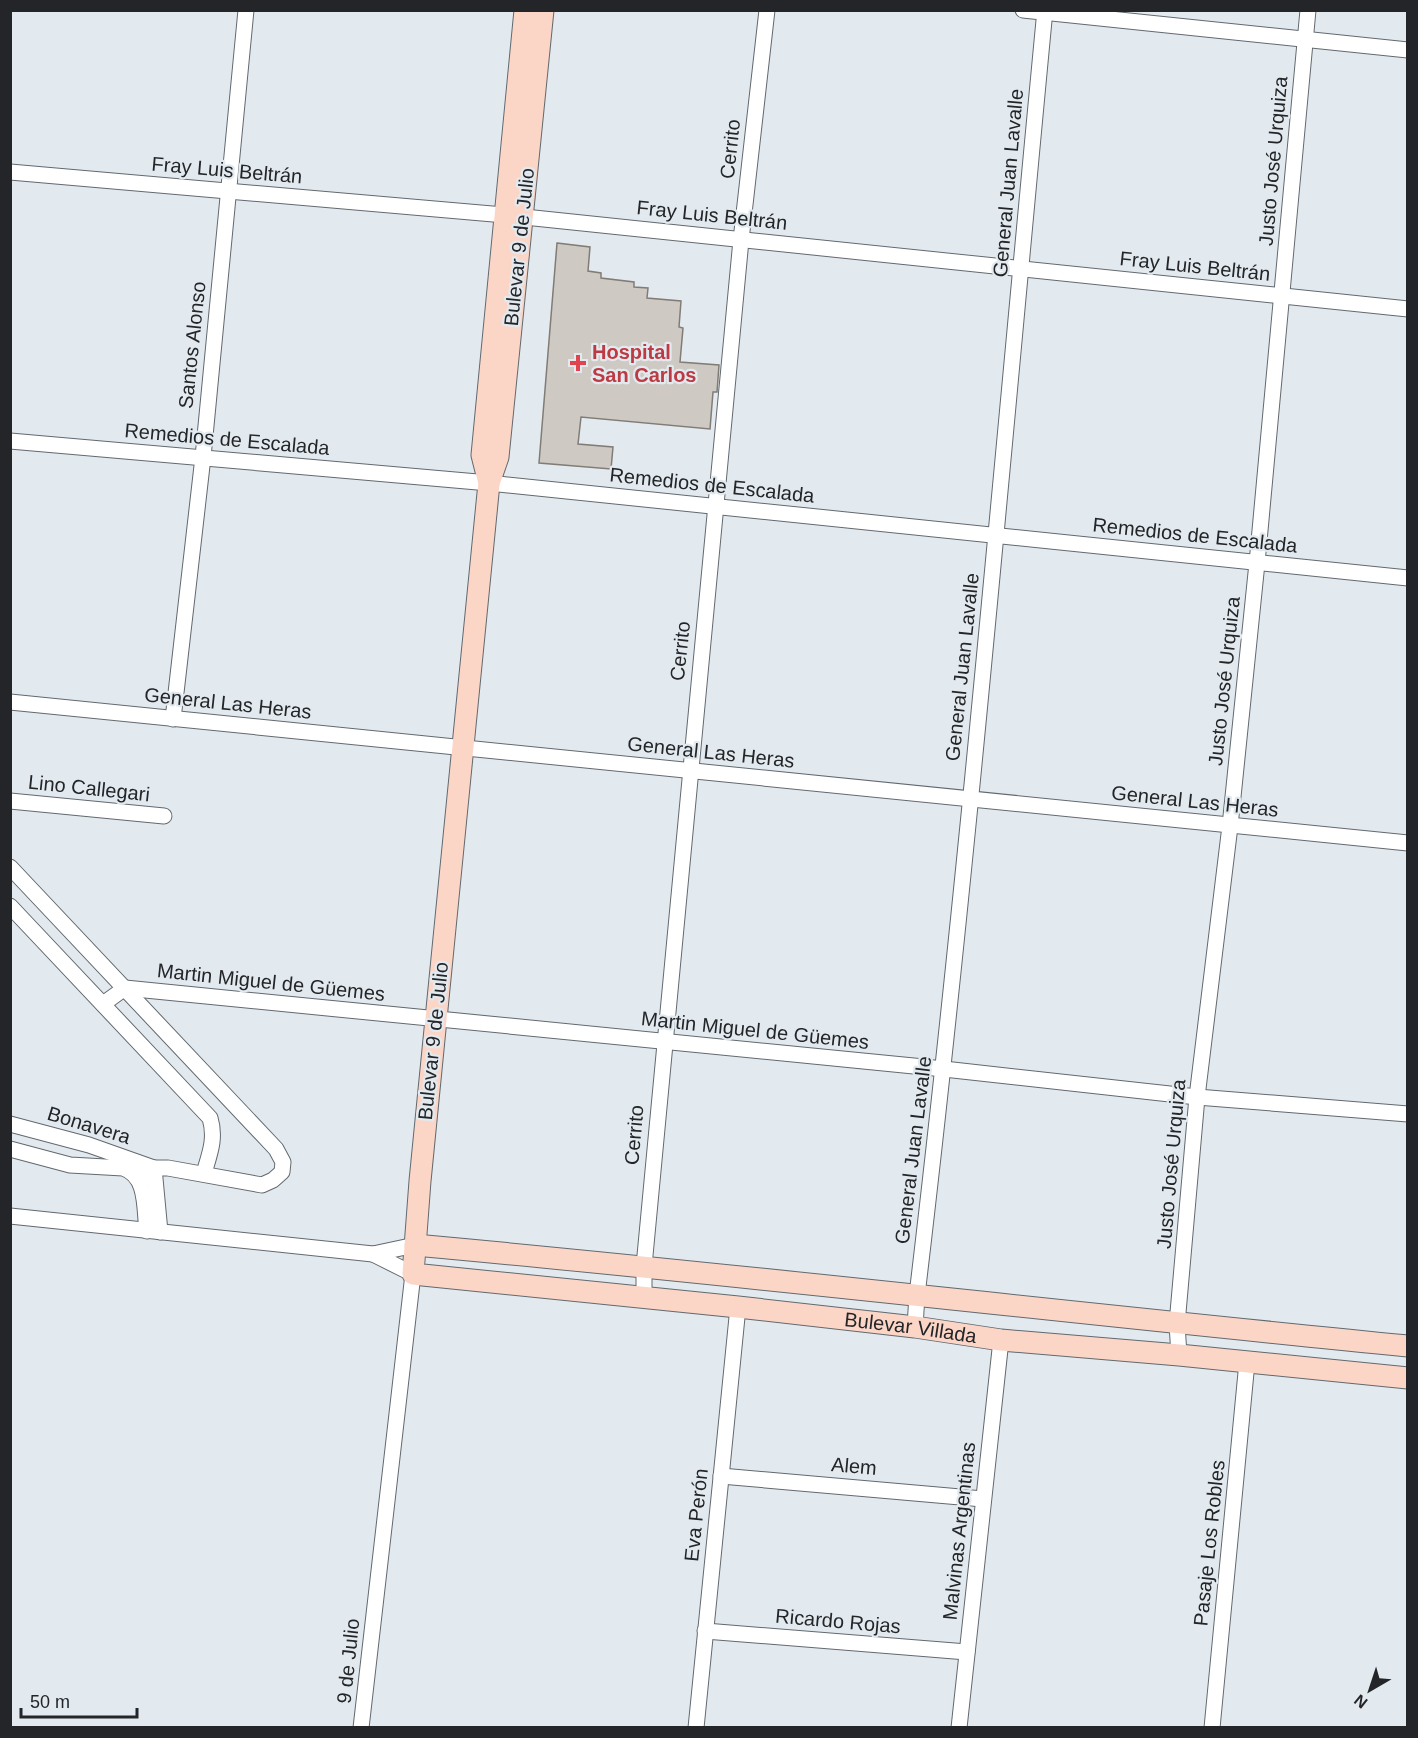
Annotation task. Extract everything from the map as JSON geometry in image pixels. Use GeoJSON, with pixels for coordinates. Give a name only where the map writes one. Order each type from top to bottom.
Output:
{"type":"FeatureCollection","features":[{"type":"Feature","properties":{"kind":"main road","name":"Bulevar 9 de Julio"},"geometry":{"type":"LineString","coordinates":[[514,216],[525,10]]}},
{"type":"Feature","properties":{"kind":"main road","name":"Bulevar 9 de Julio"},"geometry":{"type":"LineString","coordinates":[[413,1274],[461,748],[489,483],[483,455],[543,10]]}},
{"type":"Feature","properties":{"kind":"main road","name":"Bulevar Villada"},"geometry":{"type":"LineString","coordinates":[[416,1245],[644,1266],[1178,1324],[1407,1346]]}},
{"type":"Feature","properties":{"kind":"main road","name":"Bulevar Villada"},"geometry":{"type":"LineString","coordinates":[[413,1274],[738,1307],[915,1327],[1001,1340],[1179,1354],[1407,1378]]}},
{"type":"Feature","properties":{"kind":"street","name":"Santos Alonso"},"geometry":{"type":"LineString","coordinates":[[173,719],[202,458],[246,10]]}},
{"type":"Feature","properties":{"kind":"street","name":"Cerrito"},"geometry":{"type":"LineString","coordinates":[[644,1297],[644,1266],[663,1042],[741,240],[767,10]]}},
{"type":"Feature","properties":{"kind":"street"},"geometry":{"type":"LineString","coordinates":[[1023,10],[1407,50]]}},
{"type":"Feature","properties":{"kind":"street","name":"Justo José Urquiza"},"geometry":{"type":"LineString","coordinates":[[1179,1354],[1178,1324],[1197,1097],[1230,826],[1257,563],[1308,10]]}},
{"type":"Feature","properties":{"kind":"street","name":"General Juan Lavalle"},"geometry":{"type":"LineString","coordinates":[[915,1327],[944,1069],[997,536],[1045,12]]}},
{"type":"Feature","properties":{"kind":"street","name":"Fray Luis Beltrán"},"geometry":{"type":"LineString","coordinates":[[10,172],[514,216],[1407,309]]}},
{"type":"Feature","properties":{"kind":"street","name":"Remedios de Escalada"},"geometry":{"type":"LineString","coordinates":[[10,441],[489,483],[1407,578]]}},
{"type":"Feature","properties":{"kind":"street","name":"General Las Heras"},"geometry":{"type":"LineString","coordinates":[[10,702],[1407,843]]}},
{"type":"Feature","properties":{"kind":"street","name":"Lino Callegari"},"geometry":{"type":"LineString","coordinates":[[10,801],[164,816]]}},
{"type":"Feature","properties":{"kind":"street"},"geometry":{"type":"LineString","coordinates":[[10,867],[125,988],[103,1004]]}},
{"type":"Feature","properties":{"kind":"street"},"geometry":{"type":"LineString","coordinates":[[10,906],[210,1118],[214,1129],[214,1140],[204,1173]]}},
{"type":"Feature","properties":{"kind":"street","name":"Martin Miguel de Güemes"},"geometry":{"type":"LineString","coordinates":[[125,988],[944,1069],[1197,1097],[1407,1114]]}},
{"type":"Feature","properties":{"kind":"street","name":"Bonavera"},"geometry":{"type":"LineString","coordinates":[[10,1124],[89,1145],[154,1168],[204,1173],[262,1185],[273,1180],[282,1172],[284,1162],[276,1149],[125,988]]}},
{"type":"Feature","properties":{"kind":"street"},"geometry":{"type":"LineString","coordinates":[[10,1149],[70,1165],[123,1168],[131,1171],[141,1181],[153,1231]]}},
{"type":"Feature","properties":{"kind":"street"},"geometry":{"type":"LineString","coordinates":[[141,1181],[154,1168]]}},
{"type":"Feature","properties":{"kind":"street"},"geometry":{"type":"LineString","coordinates":[[153,1231],[154,1168]]}},
{"type":"Feature","properties":{"kind":"street"},"geometry":{"type":"LineString","coordinates":[[10,1216],[373,1254],[416,1245]]}},
{"type":"Feature","properties":{"kind":"street"},"geometry":{"type":"LineString","coordinates":[[373,1254],[413,1274]]}},
{"type":"Feature","properties":{"kind":"street","name":"Bulevar 9 de Julio"},"geometry":{"type":"LineString","coordinates":[[376,1600],[413,1274]]}},
{"type":"Feature","properties":{"kind":"street","name":"Eva Perón"},"geometry":{"type":"LineString","coordinates":[[696,1728],[738,1307]]}},
{"type":"Feature","properties":{"kind":"street","name":"Malvinas Argentinas"},"geometry":{"type":"LineString","coordinates":[[959,1728],[1001,1340]]}},
{"type":"Feature","properties":{"kind":"street","name":"Pasaje Los Robles"},"geometry":{"type":"LineString","coordinates":[[1212,1728],[1247,1362]]}},
{"type":"Feature","properties":{"kind":"street","name":"Alem"},"geometry":{"type":"LineString","coordinates":[[721,1476],[983,1499]]}},
{"type":"Feature","properties":{"kind":"street","name":"9 de Julio"},"geometry":{"type":"LineString","coordinates":[[361,1728],[376,1600]]}},
{"type":"Feature","properties":{"kind":"street","name":"Ricardo Rojas"},"geometry":{"type":"LineString","coordinates":[[705,1631],[967,1652]]}},
{"type":"Feature","properties":{"kind":"building"},"geometry":{"type":"Polygon","coordinates":[[[557,243],[590,247],[588,271],[601,273],[601,278],[634,282],[634,287],[648,288],[647,298],[681,301],[679,327],[683,328],[680,362],[719,365],[717,392],[713,392],[710,429],[581,417],[578,444],[613,447],[611,469],[539,463],[557,243]]]}},
{"type":"Feature","properties":{"kind":"place","name":"Hospital San Carlos"},"geometry":{"type":"Point","coordinates":[578,363]}}]}
